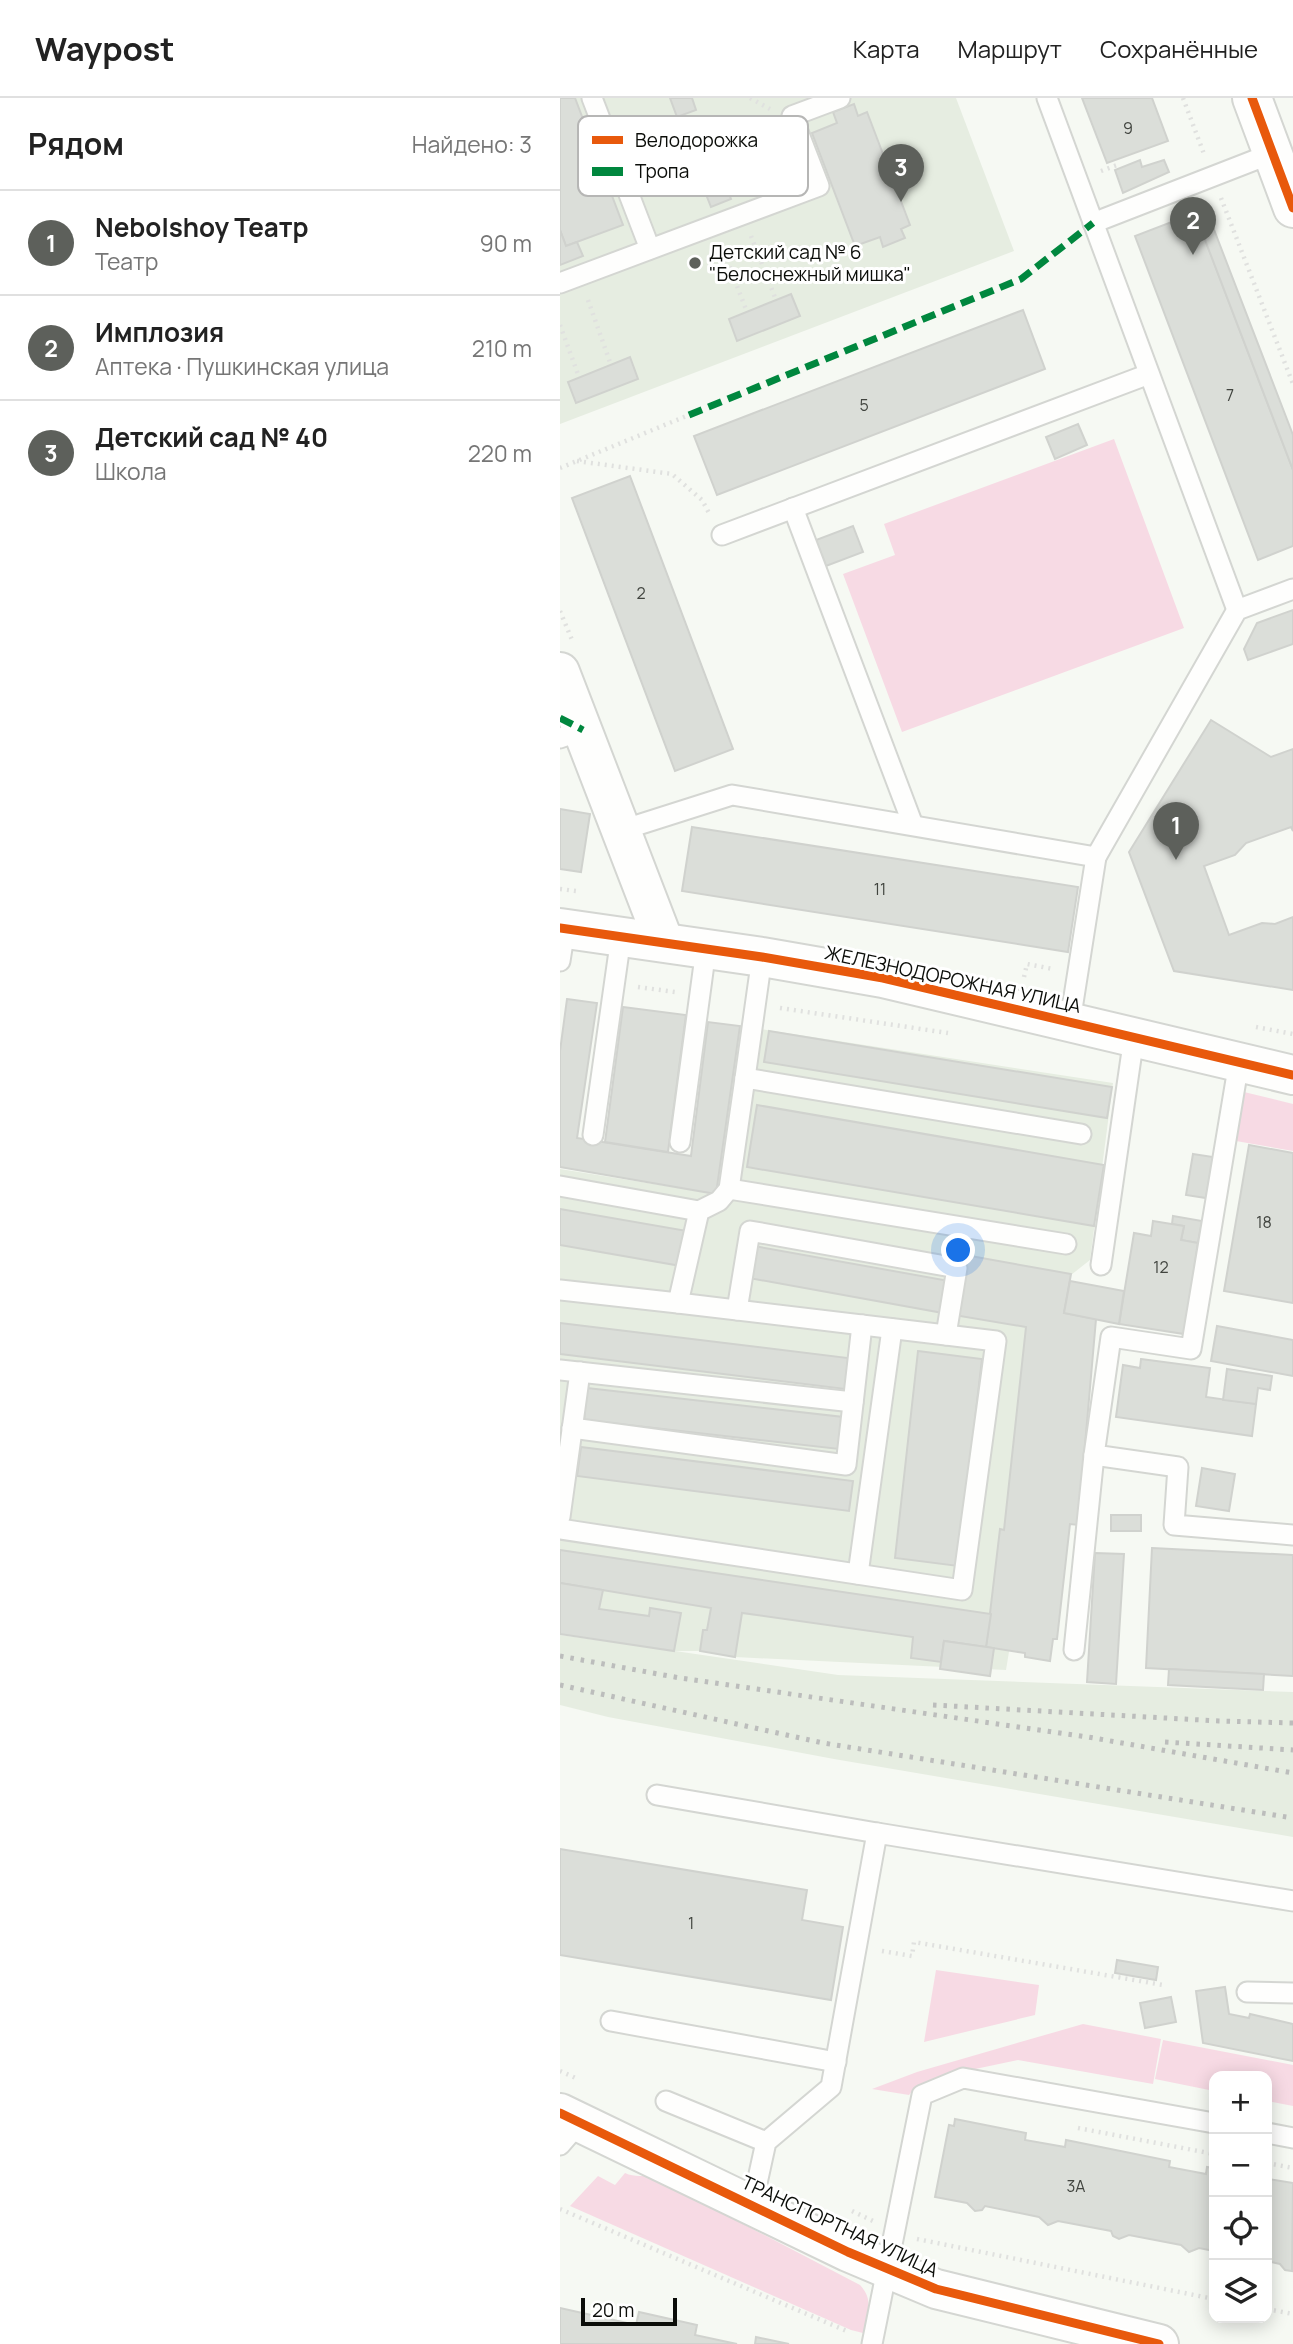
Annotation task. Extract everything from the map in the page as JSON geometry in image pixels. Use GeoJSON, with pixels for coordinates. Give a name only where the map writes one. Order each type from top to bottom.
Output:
{"type":"FeatureCollection","features":[{"type":"Feature","properties":{"kind":"street"},"geometry":{"type":"LineString","coordinates":[[1252,98],[1293,208]]}},
{"type":"Feature","properties":{"kind":"street"},"geometry":{"type":"LineString","coordinates":[[560,672],[572,734],[622,830],[664,943]]}},
{"type":"Feature","properties":{"kind":"street","name":"ЖЕЛЕЗНОДОРОЖНАЯ УЛИЦА"},"geometry":{"type":"LineString","coordinates":[[562,939],[621,937],[883,978],[1293,1075]]}},
{"type":"Feature","properties":{"kind":"street","name":"ТРАНСПОРТНАЯ УЛИЦА"},"geometry":{"type":"LineString","coordinates":[[567,2127],[752,2206],[936,2290],[1159,2344]]}},
{"type":"Feature","properties":{"kind":"lane"},"geometry":{"type":"LineString","coordinates":[[592,98],[599,116]]}},
{"type":"Feature","properties":{"kind":"lane"},"geometry":{"type":"LineString","coordinates":[[792,116],[840,98]]}},
{"type":"Feature","properties":{"kind":"lane"},"geometry":{"type":"LineString","coordinates":[[1046,98],[1237,610]]}},
{"type":"Feature","properties":{"kind":"lane"},"geometry":{"type":"LineString","coordinates":[[1093,223],[1273,153]]}},
{"type":"Feature","properties":{"kind":"lane"},"geometry":{"type":"LineString","coordinates":[[808,158],[819,186],[808,190]]}},
{"type":"Feature","properties":{"kind":"lane"},"geometry":{"type":"LineString","coordinates":[[630,196],[650,249]]}},
{"type":"Feature","properties":{"kind":"lane"},"geometry":{"type":"LineString","coordinates":[[560,283],[793,196]]}},
{"type":"Feature","properties":{"kind":"lane"},"geometry":{"type":"LineString","coordinates":[[722,535],[1149,374]]}},
{"type":"Feature","properties":{"kind":"lane"},"geometry":{"type":"LineString","coordinates":[[793,508],[912,825]]}},
{"type":"Feature","properties":{"kind":"lane"},"geometry":{"type":"LineString","coordinates":[[1070,1022],[1097,857],[1237,610],[1293,589]]}},
{"type":"Feature","properties":{"kind":"lane"},"geometry":{"type":"LineString","coordinates":[[622,830],[732,795],[1097,857]]}},
{"type":"Feature","properties":{"kind":"lane"},"geometry":{"type":"LineString","coordinates":[[593,1135],[621,937]]}},
{"type":"Feature","properties":{"kind":"lane"},"geometry":{"type":"LineString","coordinates":[[680,1142],[706,949]]}},
{"type":"Feature","properties":{"kind":"lane"},"geometry":{"type":"LineString","coordinates":[[560,1186],[699,1211],[719,1200],[729,1189],[762,957]]}},
{"type":"Feature","properties":{"kind":"lane"},"geometry":{"type":"LineString","coordinates":[[1101,1265],[1134,1037]]}},
{"type":"Feature","properties":{"kind":"lane"},"geometry":{"type":"LineString","coordinates":[[1074,1650],[1094,1455],[1111,1338],[1191,1349],[1239,1062]]}},
{"type":"Feature","properties":{"kind":"lane"},"geometry":{"type":"LineString","coordinates":[[745,1078],[1081,1133]]}},
{"type":"Feature","properties":{"kind":"lane"},"geometry":{"type":"LineString","coordinates":[[729,1189],[1066,1244]]}},
{"type":"Feature","properties":{"kind":"lane"},"geometry":{"type":"LineString","coordinates":[[678,1303],[699,1211]]}},
{"type":"Feature","properties":{"kind":"lane"},"geometry":{"type":"LineString","coordinates":[[737,1310],[750,1231],[957,1268],[946,1335]]}},
{"type":"Feature","properties":{"kind":"lane"},"geometry":{"type":"LineString","coordinates":[[560,1290],[996,1341],[962,1590],[560,1529]]}},
{"type":"Feature","properties":{"kind":"lane"},"geometry":{"type":"LineString","coordinates":[[568,1425],[846,1465],[862,1325]]}},
{"type":"Feature","properties":{"kind":"lane"},"geometry":{"type":"LineString","coordinates":[[858,1574],[892,1328]]}},
{"type":"Feature","properties":{"kind":"lane"},"geometry":{"type":"LineString","coordinates":[[560,1370],[853,1402]]}},
{"type":"Feature","properties":{"kind":"lane"},"geometry":{"type":"LineString","coordinates":[[560,1517],[568,1425],[580,1372]]}},
{"type":"Feature","properties":{"kind":"lane"},"geometry":{"type":"LineString","coordinates":[[1094,1455],[1178,1466],[1174,1525],[1293,1535]]}},
{"type":"Feature","properties":{"kind":"lane"},"geometry":{"type":"LineString","coordinates":[[657,1795],[1293,1901]]}},
{"type":"Feature","properties":{"kind":"lane"},"geometry":{"type":"LineString","coordinates":[[752,2206],[766,2143],[831,2087],[877,1833]]}},
{"type":"Feature","properties":{"kind":"lane"},"geometry":{"type":"LineString","coordinates":[[1247,1992],[1293,1993]]}},
{"type":"Feature","properties":{"kind":"lane"},"geometry":{"type":"LineString","coordinates":[[611,2021],[836,2062]]}},
{"type":"Feature","properties":{"kind":"lane"},"geometry":{"type":"LineString","coordinates":[[873,2343],[922,2095],[963,2078],[1209,2122]]}},
{"type":"Feature","properties":{"kind":"lane"},"geometry":{"type":"LineString","coordinates":[[666,2101],[766,2143]]}},
{"type":"Feature","properties":{"kind":"lane"},"geometry":{"type":"LineString","coordinates":[[1272,2134],[1293,2138]]}},
{"type":"Feature","properties":{"kind":"path"},"geometry":{"type":"LineString","coordinates":[[1183,98],[1293,384]]}},
{"type":"Feature","properties":{"kind":"path"},"geometry":{"type":"LineString","coordinates":[[1109,168],[1120,164]]}},
{"type":"Feature","properties":{"kind":"path"},"geometry":{"type":"LineString","coordinates":[[743,215],[776,300]]}},
{"type":"Feature","properties":{"kind":"path"},"geometry":{"type":"LineString","coordinates":[[714,225],[747,312]]}},
{"type":"Feature","properties":{"kind":"path"},"geometry":{"type":"LineString","coordinates":[[579,276],[611,365]]}},
{"type":"Feature","properties":{"kind":"path"},"geometry":{"type":"LineString","coordinates":[[560,325],[579,377]]}},
{"type":"Feature","properties":{"kind":"path"},"geometry":{"type":"LineString","coordinates":[[560,468],[689,415]]}},
{"type":"Feature","properties":{"kind":"path"},"geometry":{"type":"LineString","coordinates":[[577,461],[672,474],[702,500],[722,535]]}},
{"type":"Feature","properties":{"kind":"path"},"geometry":{"type":"LineString","coordinates":[[614,984],[700,996]]}},
{"type":"Feature","properties":{"kind":"path"},"geometry":{"type":"LineString","coordinates":[[756,1004],[958,1034]]}},
{"type":"Feature","properties":{"kind":"path"},"geometry":{"type":"LineString","coordinates":[[857,1947],[912,1956],[914,1942],[1163,1985]]}},
{"type":"Feature","properties":{"kind":"path"},"geometry":{"type":"LineString","coordinates":[[1069,2126],[1209,2153]]}},
{"type":"Feature","properties":{"kind":"path"},"geometry":{"type":"LineString","coordinates":[[1272,2164],[1293,2168]]}},
{"type":"Feature","properties":{"kind":"path"},"geometry":{"type":"LineString","coordinates":[[560,2208],[873,2343]]}},
{"type":"Feature","properties":{"kind":"path"},"geometry":{"type":"LineString","coordinates":[[918,2226],[916,2239],[1209,2298]]}},
{"type":"Feature","properties":{"kind":"path"},"geometry":{"type":"LineString","coordinates":[[1272,2310],[1293,2314]]}},
{"type":"Feature","properties":{"kind":"shaded area"},"geometry":{"type":"Polygon","coordinates":[[[560,98],[956,98],[1014,251],[560,424],[560,98]]]}},
{"type":"Feature","properties":{"kind":"shaded area"},"geometry":{"type":"Polygon","coordinates":[[[1114,439],[1184,628],[902,732],[843,574],[895,555],[884,524],[1114,439]]]}},
{"type":"Feature","properties":{"kind":"shaded area"},"geometry":{"type":"Polygon","coordinates":[[[740,1026],[1113,1083],[1090,1260],[1071,1275],[1006,1670],[735,1657],[700,1651],[675,1651],[838,1675],[1293,1692],[1293,1837],[834,1759],[608,1717],[560,1705],[560,1635],[625,1644],[560,1634],[560,1169],[716,1194],[740,1026]]]}},
{"type":"Feature","properties":{"kind":"shaded area"},"geometry":{"type":"Polygon","coordinates":[[[1244,1092],[1293,1104],[1293,1151],[1236,1141],[1244,1092]]]}},
{"type":"Feature","properties":{"kind":"shaded area"},"geometry":{"type":"Polygon","coordinates":[[[936,1970],[1039,1985],[1035,2015],[924,2042],[936,1970]]]}},
{"type":"Feature","properties":{"kind":"shaded area"},"geometry":{"type":"Polygon","coordinates":[[[1083,2024],[1161,2039],[1153,2084],[1018,2060],[937,2077],[915,2087],[909,2095],[872,2089],[917,2072],[1083,2024]]]}},
{"type":"Feature","properties":{"kind":"shaded area"},"geometry":{"type":"Polygon","coordinates":[[[1163,2040],[1293,2065],[1293,2106],[1272,2102],[1272,2071],[1209,2071],[1209,2090],[1155,2079],[1163,2040]]]}},
{"type":"Feature","properties":{"kind":"shaded area"},"geometry":{"type":"Polygon","coordinates":[[[625,2173],[655,2178],[860,2285],[868,2302],[863,2333],[570,2206],[598,2176],[615,2185],[625,2173]]]}},
{"type":"Feature","properties":{"kind":"building"},"geometry":{"type":"Polygon","coordinates":[[[560,98],[575,98],[582,116],[578,116],[578,196],[612,196],[623,225],[566,246],[560,230],[560,98]]]}},
{"type":"Feature","properties":{"kind":"building"},"geometry":{"type":"Polygon","coordinates":[[[670,98],[692,98],[696,110],[677,116],[670,98]]]}},
{"type":"Feature","properties":{"kind":"building"},"geometry":{"type":"Polygon","coordinates":[[[1082,98],[1152,98],[1168,141],[1107,163],[1082,98]]]}},
{"type":"Feature","properties":{"kind":"building"},"geometry":{"type":"Polygon","coordinates":[[[854,104],[858,116],[867,112],[910,225],[901,229],[905,238],[883,247],[880,237],[855,246],[812,133],[837,123],[833,112],[854,104]]]}},
{"type":"Feature","properties":{"kind":"building"},"geometry":{"type":"Polygon","coordinates":[[[1140,160],[1142,167],[1164,160],[1169,172],[1123,193],[1115,170],[1140,160]]]}},
{"type":"Feature","properties":{"kind":"building"},"geometry":{"type":"Polygon","coordinates":[[[707,196],[730,196],[731,199],[711,207],[707,196]]]}},
{"type":"Feature","properties":{"kind":"building"},"geometry":{"type":"Polygon","coordinates":[[[1195,213],[1293,470],[1293,546],[1258,560],[1135,236],[1195,213]]]}},
{"type":"Feature","properties":{"kind":"building"},"geometry":{"type":"Polygon","coordinates":[[[1213,227],[1293,435],[1293,470],[1202,232],[1213,227]]]}},
{"type":"Feature","properties":{"kind":"building"},"geometry":{"type":"Polygon","coordinates":[[[560,230],[566,246],[577,242],[583,256],[560,265],[560,230]]]}},
{"type":"Feature","properties":{"kind":"building"},"geometry":{"type":"Polygon","coordinates":[[[791,294],[800,316],[737,341],[729,319],[791,294]]]}},
{"type":"Feature","properties":{"kind":"building"},"geometry":{"type":"Polygon","coordinates":[[[1023,310],[1045,369],[717,495],[694,436],[1023,310]]]}},
{"type":"Feature","properties":{"kind":"building"},"geometry":{"type":"Polygon","coordinates":[[[630,357],[638,379],[576,403],[568,382],[630,357]]]}},
{"type":"Feature","properties":{"kind":"building"},"geometry":{"type":"Polygon","coordinates":[[[1078,424],[1087,445],[1055,459],[1046,437],[1078,424]]]}},
{"type":"Feature","properties":{"kind":"building"},"geometry":{"type":"Polygon","coordinates":[[[630,476],[733,749],[675,771],[572,498],[630,476]]]}},
{"type":"Feature","properties":{"kind":"building"},"geometry":{"type":"Polygon","coordinates":[[[853,526],[863,552],[826,566],[816,540],[853,526]]]}},
{"type":"Feature","properties":{"kind":"building"},"geometry":{"type":"Polygon","coordinates":[[[1293,610],[1293,644],[1248,660],[1244,649],[1257,623],[1293,610]]]}},
{"type":"Feature","properties":{"kind":"building"},"geometry":{"type":"Polygon","coordinates":[[[1211,720],[1271,757],[1293,749],[1293,831],[1291,827],[1246,843],[1235,855],[1204,866],[1229,935],[1262,923],[1275,924],[1293,917],[1293,990],[1174,971],[1129,852],[1211,720]]]}},
{"type":"Feature","properties":{"kind":"building"},"geometry":{"type":"Polygon","coordinates":[[[560,809],[590,814],[581,872],[560,869],[560,809]]]}},
{"type":"Feature","properties":{"kind":"building"},"geometry":{"type":"Polygon","coordinates":[[[692,827],[1078,887],[1068,952],[682,891],[692,827]]]}},
{"type":"Feature","properties":{"kind":"building"},"geometry":{"type":"Polygon","coordinates":[[[567,999],[597,1003],[577,1138],[691,1156],[708,1022],[740,1026],[716,1194],[560,1167],[560,1051],[567,999]]]}},
{"type":"Feature","properties":{"kind":"building"},"geometry":{"type":"Polygon","coordinates":[[[623,1007],[686,1015],[668,1152],[605,1142],[623,1007]]]}},
{"type":"Feature","properties":{"kind":"building"},"geometry":{"type":"Polygon","coordinates":[[[769,1031],[1112,1087],[1107,1118],[764,1062],[769,1031]]]}},
{"type":"Feature","properties":{"kind":"building"},"geometry":{"type":"Polygon","coordinates":[[[757,1105],[1104,1165],[1094,1226],[747,1167],[757,1105]]]}},
{"type":"Feature","properties":{"kind":"building"},"geometry":{"type":"Polygon","coordinates":[[[1249,1145],[1293,1153],[1293,1303],[1224,1291],[1249,1145]]]}},
{"type":"Feature","properties":{"kind":"building"},"geometry":{"type":"Polygon","coordinates":[[[1193,1154],[1213,1157],[1206,1198],[1186,1195],[1193,1154]]]}},
{"type":"Feature","properties":{"kind":"building"},"geometry":{"type":"Polygon","coordinates":[[[560,1209],[687,1231],[681,1266],[560,1245],[560,1209]]]}},
{"type":"Feature","properties":{"kind":"building"},"geometry":{"type":"Polygon","coordinates":[[[1173,1216],[1202,1221],[1198,1243],[1181,1240],[1184,1226],[1172,1224],[1173,1216]]]}},
{"type":"Feature","properties":{"kind":"building"},"geometry":{"type":"Polygon","coordinates":[[[1153,1221],[1184,1226],[1181,1240],[1198,1243],[1184,1334],[1119,1324],[1134,1233],[1151,1236],[1153,1221]]]}},
{"type":"Feature","properties":{"kind":"building"},"geometry":{"type":"Polygon","coordinates":[[[754,1246],[949,1281],[943,1313],[749,1278],[754,1246]]]}},
{"type":"Feature","properties":{"kind":"building"},"geometry":{"type":"Polygon","coordinates":[[[965,1255],[1071,1274],[1064,1313],[1096,1319],[1078,1525],[1070,1524],[1057,1639],[1053,1639],[1050,1661],[1025,1657],[1025,1653],[986,1647],[1000,1529],[1004,1530],[1026,1327],[954,1315],[965,1255]]]}},
{"type":"Feature","properties":{"kind":"building"},"geometry":{"type":"Polygon","coordinates":[[[1070,1281],[1124,1291],[1119,1324],[1064,1313],[1070,1281]]]}},
{"type":"Feature","properties":{"kind":"building"},"geometry":{"type":"Polygon","coordinates":[[[560,1323],[848,1358],[845,1389],[560,1354],[560,1323]]]}},
{"type":"Feature","properties":{"kind":"building"},"geometry":{"type":"Polygon","coordinates":[[[1217,1326],[1293,1340],[1293,1376],[1211,1361],[1217,1326]]]}},
{"type":"Feature","properties":{"kind":"building"},"geometry":{"type":"Polygon","coordinates":[[[918,1351],[982,1359],[958,1566],[895,1558],[918,1351]]]}},
{"type":"Feature","properties":{"kind":"building"},"geometry":{"type":"Polygon","coordinates":[[[1141,1359],[1210,1368],[1206,1397],[1256,1404],[1252,1436],[1116,1417],[1123,1365],[1140,1368],[1141,1359]]]}},
{"type":"Feature","properties":{"kind":"building"},"geometry":{"type":"Polygon","coordinates":[[[1227,1369],[1272,1376],[1270,1390],[1258,1388],[1256,1404],[1223,1400],[1227,1369]]]}},
{"type":"Feature","properties":{"kind":"building"},"geometry":{"type":"Polygon","coordinates":[[[587,1388],[843,1417],[839,1449],[584,1420],[587,1388]]]}},
{"type":"Feature","properties":{"kind":"building"},"geometry":{"type":"Polygon","coordinates":[[[581,1447],[853,1481],[849,1511],[577,1476],[581,1447]]]}},
{"type":"Feature","properties":{"kind":"building"},"geometry":{"type":"Polygon","coordinates":[[[1202,1468],[1235,1474],[1229,1511],[1196,1506],[1202,1468]]]}},
{"type":"Feature","properties":{"kind":"building"},"geometry":{"type":"Polygon","coordinates":[[[1111,1515],[1141,1515],[1141,1531],[1111,1531],[1111,1515]]]}},
{"type":"Feature","properties":{"kind":"building"},"geometry":{"type":"Polygon","coordinates":[[[1152,1548],[1293,1555],[1293,1676],[1146,1668],[1152,1548]]]}},
{"type":"Feature","properties":{"kind":"building"},"geometry":{"type":"Polygon","coordinates":[[[560,1550],[991,1614],[986,1647],[944,1641],[941,1662],[911,1658],[913,1637],[742,1613],[735,1657],[700,1651],[703,1630],[707,1630],[711,1608],[560,1583],[560,1550]]]}},
{"type":"Feature","properties":{"kind":"building"},"geometry":{"type":"Polygon","coordinates":[[[1095,1553],[1124,1554],[1116,1684],[1087,1682],[1095,1553]]]}},
{"type":"Feature","properties":{"kind":"building"},"geometry":{"type":"Polygon","coordinates":[[[560,1583],[603,1590],[599,1609],[649,1616],[650,1608],[681,1613],[674,1651],[560,1634],[560,1583]]]}},
{"type":"Feature","properties":{"kind":"building"},"geometry":{"type":"Polygon","coordinates":[[[944,1641],[994,1648],[990,1676],[940,1669],[944,1641]]]}},
{"type":"Feature","properties":{"kind":"building"},"geometry":{"type":"Polygon","coordinates":[[[1169,1669],[1264,1674],[1263,1690],[1168,1685],[1169,1669]]]}},
{"type":"Feature","properties":{"kind":"building"},"geometry":{"type":"Polygon","coordinates":[[[560,1849],[807,1890],[802,1920],[843,1927],[831,2000],[560,1955],[560,1849]]]}},
{"type":"Feature","properties":{"kind":"building"},"geometry":{"type":"Polygon","coordinates":[[[1117,1960],[1158,1967],[1156,1980],[1115,1973],[1117,1960]]]}},
{"type":"Feature","properties":{"kind":"building"},"geometry":{"type":"Polygon","coordinates":[[[1225,1987],[1229,2014],[1249,2018],[1250,2014],[1293,2024],[1293,2061],[1203,2043],[1196,1991],[1225,1987]]]}},
{"type":"Feature","properties":{"kind":"building"},"geometry":{"type":"Polygon","coordinates":[[[1171,1997],[1176,2022],[1145,2028],[1140,2003],[1171,1997]]]}},
{"type":"Feature","properties":{"kind":"building"},"geometry":{"type":"Polygon","coordinates":[[[955,2119],[1026,2133],[1025,2140],[1065,2147],[1066,2140],[1170,2161],[1169,2167],[1206,2174],[1209,2167],[1209,2250],[1199,2248],[1189,2252],[1181,2245],[1129,2235],[1119,2239],[1113,2236],[1111,2231],[1058,2221],[1048,2225],[1039,2217],[985,2206],[982,2210],[975,2211],[967,2203],[935,2197],[949,2125],[954,2126],[955,2119]]]}},
{"type":"Feature","properties":{"kind":"building"},"geometry":{"type":"Polygon","coordinates":[[[1272,2180],[1293,2183],[1292,2271],[1285,2270],[1280,2264],[1272,2262],[1272,2180]]]}},
{"type":"Feature","properties":{"kind":"building"},"geometry":{"type":"Polygon","coordinates":[[[560,2308],[636,2325],[639,2312],[697,2325],[695,2335],[737,2344],[560,2344],[560,2308]]]}},
{"type":"Feature","properties":{"kind":"building"},"geometry":{"type":"Polygon","coordinates":[[[756,2337],[789,2344],[755,2344],[756,2337]]]}},
{"type":"Feature","properties":{"kind":"railway"},"geometry":{"type":"LineString","coordinates":[[560,1656],[680,1678],[1088,1737],[1293,1773]]}},
{"type":"Feature","properties":{"kind":"railway"},"geometry":{"type":"LineString","coordinates":[[560,1685],[823,1743],[1293,1818]]}},
{"type":"Feature","properties":{"kind":"railway"},"geometry":{"type":"LineString","coordinates":[[933,1705],[1293,1723]]}},
{"type":"Feature","properties":{"kind":"railway"},"geometry":{"type":"LineString","coordinates":[[1165,1742],[1293,1750]]}},
{"type":"Feature","properties":{"kind":"marked path"},"geometry":{"type":"LineString","coordinates":[[689,415],[1021,279],[1093,223]]}},
{"type":"Feature","properties":{"kind":"marked path"},"geometry":{"type":"LineString","coordinates":[[560,718],[583,730]]}},
{"type":"Feature","properties":{"kind":"cycle path"},"geometry":{"type":"LineString","coordinates":[[1252,98],[1293,208]]}},
{"type":"Feature","properties":{"kind":"cycle path"},"geometry":{"type":"LineString","coordinates":[[560,928],[762,957],[883,978],[1293,1075]]}},
{"type":"Feature","properties":{"kind":"cycle path"},"geometry":{"type":"LineString","coordinates":[[560,2113],[848,2252],[936,2289],[1159,2344]]}},
{"type":"Feature","properties":{"kind":"place","name":"Детский сад № 40"},"geometry":{"type":"Point","coordinates":[901,202]}},
{"type":"Feature","properties":{"kind":"place","name":"Имплозия"},"geometry":{"type":"Point","coordinates":[1193,255]}},
{"type":"Feature","properties":{"kind":"place","name":"Детский сад № 6 \"Белоснежный мишка\""},"geometry":{"type":"Point","coordinates":[695,263]}},
{"type":"Feature","properties":{"kind":"place","name":"Nebolshoy Театр"},"geometry":{"type":"Point","coordinates":[1176,860]}}]}
